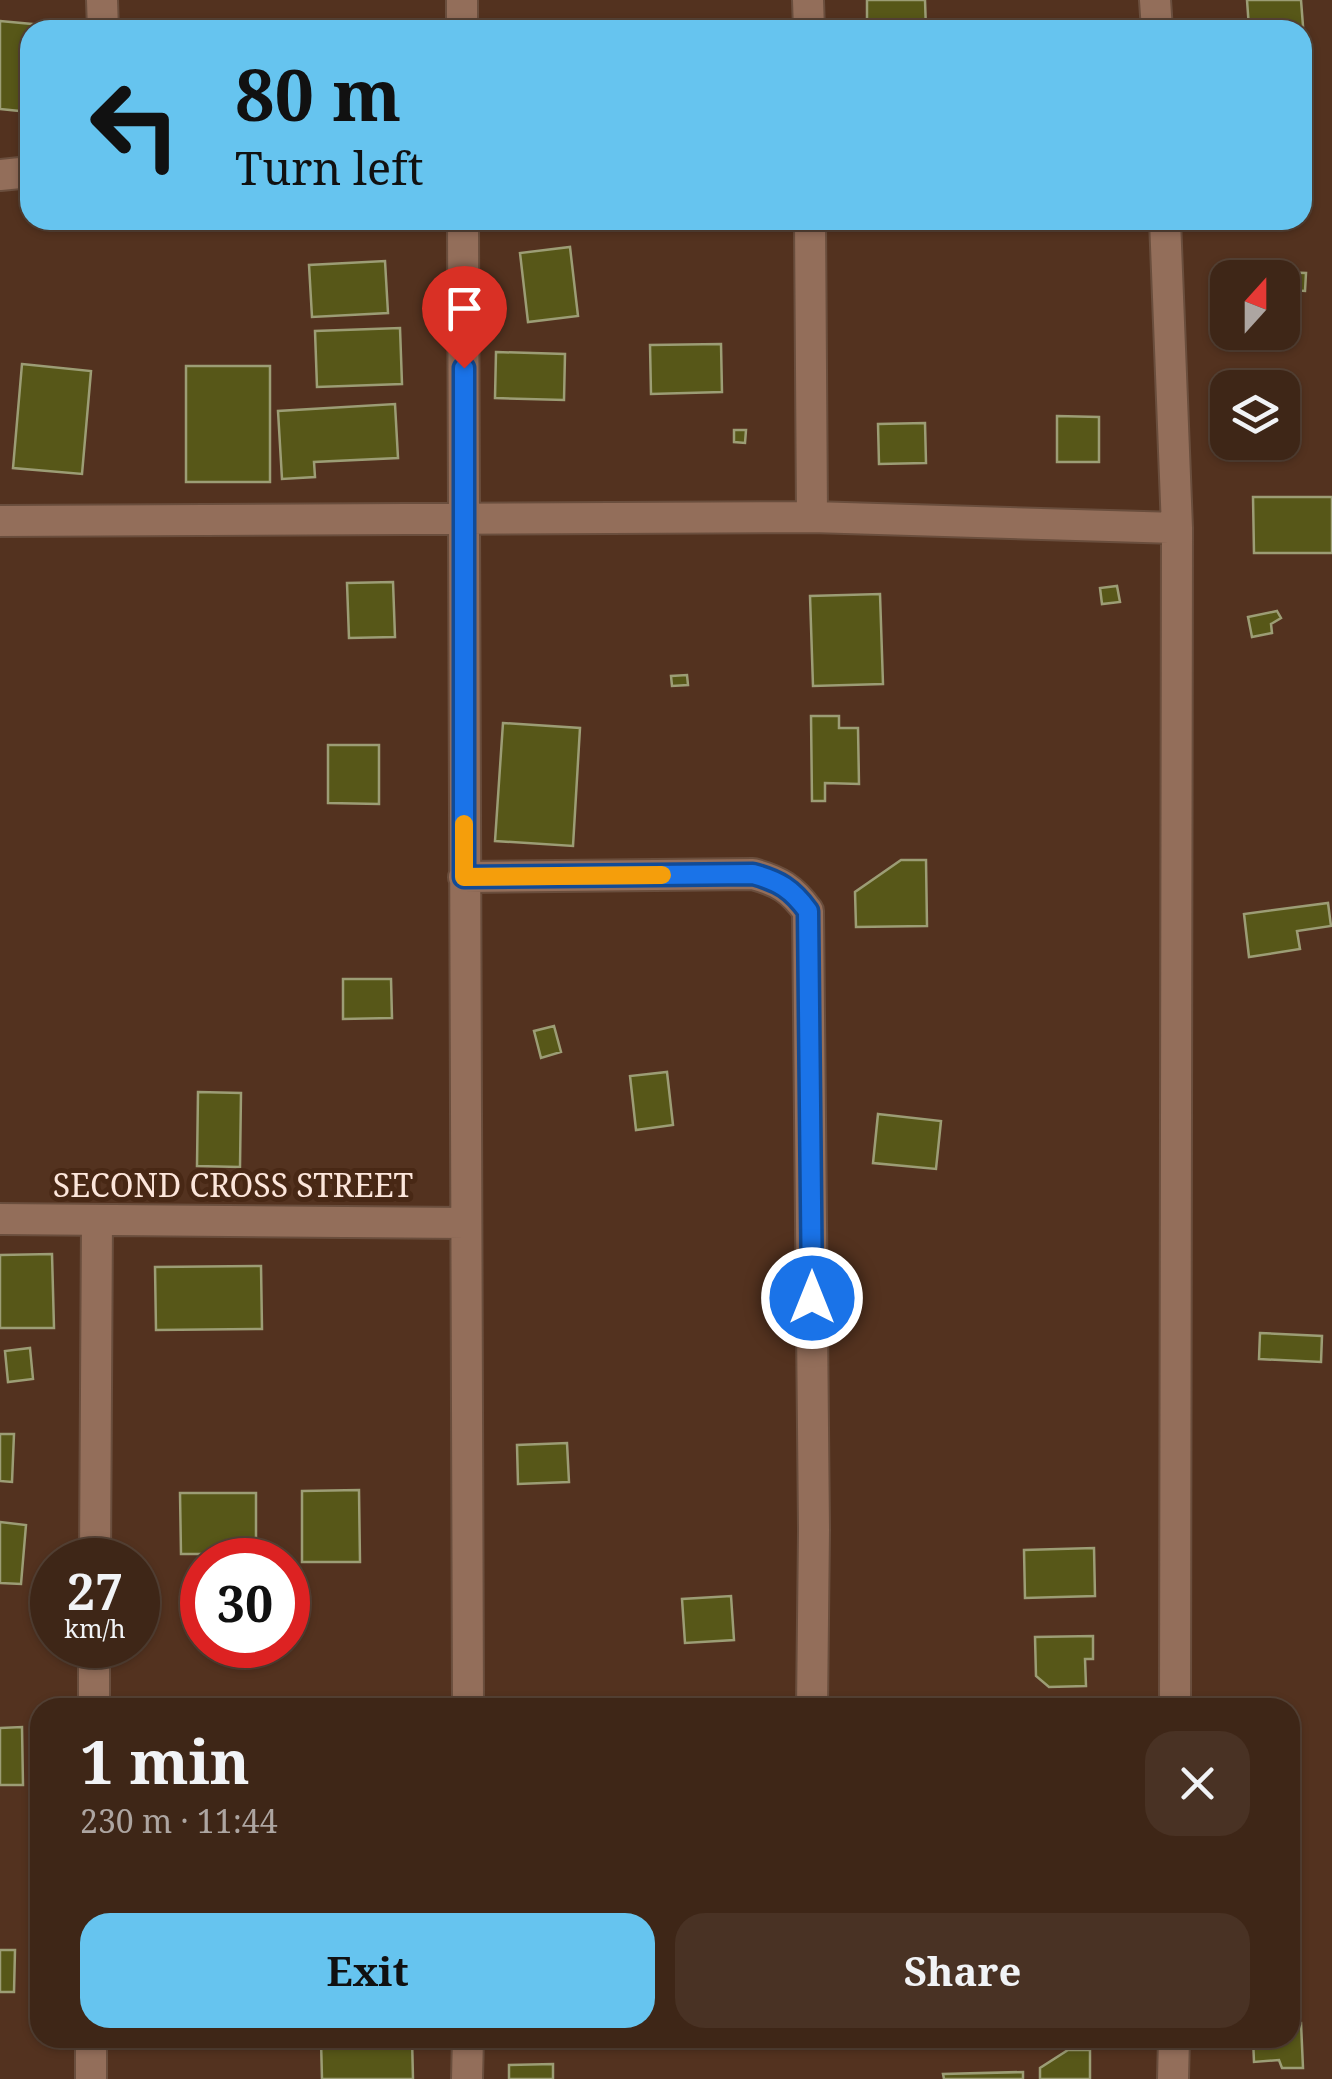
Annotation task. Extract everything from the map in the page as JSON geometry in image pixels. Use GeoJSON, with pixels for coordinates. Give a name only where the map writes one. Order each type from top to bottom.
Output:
{"type":"FeatureCollection","features":[{"type":"Feature","properties":{"kind":"street"},"geometry":{"type":"LineString","coordinates":[[463,230],[468,1698]]}},
{"type":"Feature","properties":{"kind":"street"},"geometry":{"type":"LineString","coordinates":[[810,230],[812,517]]}},
{"type":"Feature","properties":{"kind":"street"},"geometry":{"type":"LineString","coordinates":[[1164,230],[1178,528],[1175,1698]]}},
{"type":"Feature","properties":{"kind":"street"},"geometry":{"type":"LineString","coordinates":[[0,521],[812,517],[1178,528]]}},
{"type":"Feature","properties":{"kind":"street"},"geometry":{"type":"LineString","coordinates":[[464,877],[753,874],[777,880],[794,892],[808,911],[812,1698]]}},
{"type":"Feature","properties":{"kind":"street","name":"SECOND CROSS STREET"},"geometry":{"type":"LineString","coordinates":[[0,1220],[465,1222]]}},
{"type":"Feature","properties":{"kind":"street"},"geometry":{"type":"LineString","coordinates":[[95,1538],[97,1220]]}},
{"type":"Feature","properties":{"kind":"street"},"geometry":{"type":"LineString","coordinates":[[94,1668],[94,1698]]}},
{"type":"Feature","properties":{"kind":"street"},"geometry":{"type":"LineString","coordinates":[[91,2079],[92,2048]]}},
{"type":"Feature","properties":{"kind":"street"},"geometry":{"type":"LineString","coordinates":[[467,2079],[468,2048]]}},
{"type":"Feature","properties":{"kind":"street"},"geometry":{"type":"LineString","coordinates":[[1174,2048],[1174,2079]]}},
{"type":"Feature","properties":{"kind":"building"},"geometry":{"type":"Polygon","coordinates":[[[867,0],[925,0],[926,20],[867,20],[867,0]]]}},
{"type":"Feature","properties":{"kind":"building"},"geometry":{"type":"Polygon","coordinates":[[[1247,0],[1301,0],[1303,20],[1248,20],[1247,0]]]}},
{"type":"Feature","properties":{"kind":"building"},"geometry":{"type":"Polygon","coordinates":[[[0,21],[20,23],[20,111],[0,109],[0,21]]]}},
{"type":"Feature","properties":{"kind":"building"},"geometry":{"type":"Polygon","coordinates":[[[570,247],[578,316],[528,322],[520,253],[570,247]]]}},
{"type":"Feature","properties":{"kind":"building"},"geometry":{"type":"Polygon","coordinates":[[[385,261],[388,313],[312,317],[309,265],[385,261]]]}},
{"type":"Feature","properties":{"kind":"building"},"geometry":{"type":"Polygon","coordinates":[[[1300,273],[1306,273],[1305,291],[1300,291],[1300,273]]]}},
{"type":"Feature","properties":{"kind":"building"},"geometry":{"type":"Polygon","coordinates":[[[400,328],[402,384],[317,387],[315,331],[400,328]]]}},
{"type":"Feature","properties":{"kind":"building"},"geometry":{"type":"Polygon","coordinates":[[[721,344],[722,392],[651,394],[650,345],[721,344]]]}},
{"type":"Feature","properties":{"kind":"building"},"geometry":{"type":"Polygon","coordinates":[[[496,352],[565,354],[564,400],[495,398],[496,352]]]}},
{"type":"Feature","properties":{"kind":"building"},"geometry":{"type":"Polygon","coordinates":[[[22,364],[91,371],[82,474],[13,468],[22,364]]]}},
{"type":"Feature","properties":{"kind":"building"},"geometry":{"type":"Polygon","coordinates":[[[186,366],[270,366],[270,482],[186,482],[186,366]]]}},
{"type":"Feature","properties":{"kind":"building"},"geometry":{"type":"Polygon","coordinates":[[[395,404],[398,458],[314,462],[315,477],[282,479],[278,411],[395,404]]]}},
{"type":"Feature","properties":{"kind":"building"},"geometry":{"type":"Polygon","coordinates":[[[1057,416],[1099,417],[1099,462],[1057,462],[1057,416]]]}},
{"type":"Feature","properties":{"kind":"building"},"geometry":{"type":"Polygon","coordinates":[[[925,423],[926,463],[879,464],[878,424],[925,423]]]}},
{"type":"Feature","properties":{"kind":"building"},"geometry":{"type":"Polygon","coordinates":[[[734,430],[746,430],[745,443],[734,442],[734,430]]]}},
{"type":"Feature","properties":{"kind":"building"},"geometry":{"type":"Polygon","coordinates":[[[1253,497],[1332,497],[1332,553],[1254,553],[1253,497]]]}},
{"type":"Feature","properties":{"kind":"building"},"geometry":{"type":"Polygon","coordinates":[[[393,582],[395,637],[349,638],[347,583],[393,582]]]}},
{"type":"Feature","properties":{"kind":"building"},"geometry":{"type":"Polygon","coordinates":[[[1117,586],[1120,602],[1102,604],[1100,588],[1117,586]]]}},
{"type":"Feature","properties":{"kind":"building"},"geometry":{"type":"Polygon","coordinates":[[[880,594],[883,684],[813,686],[810,596],[880,594]]]}},
{"type":"Feature","properties":{"kind":"building"},"geometry":{"type":"Polygon","coordinates":[[[1277,611],[1281,618],[1271,624],[1272,633],[1252,637],[1248,617],[1277,611]]]}},
{"type":"Feature","properties":{"kind":"building"},"geometry":{"type":"Polygon","coordinates":[[[687,675],[688,685],[672,686],[671,676],[687,675]]]}},
{"type":"Feature","properties":{"kind":"building"},"geometry":{"type":"Polygon","coordinates":[[[811,716],[839,716],[839,728],[858,728],[859,784],[825,783],[825,801],[812,801],[811,716]]]}},
{"type":"Feature","properties":{"kind":"building"},"geometry":{"type":"Polygon","coordinates":[[[503,723],[580,728],[573,846],[495,841],[503,723]]]}},
{"type":"Feature","properties":{"kind":"building"},"geometry":{"type":"Polygon","coordinates":[[[328,745],[379,745],[379,804],[328,803],[328,745]]]}},
{"type":"Feature","properties":{"kind":"building"},"geometry":{"type":"Polygon","coordinates":[[[901,860],[926,860],[927,926],[856,927],[855,892],[901,860]]]}},
{"type":"Feature","properties":{"kind":"building"},"geometry":{"type":"Polygon","coordinates":[[[1328,903],[1331,926],[1297,931],[1300,949],[1249,957],[1244,914],[1328,903]]]}},
{"type":"Feature","properties":{"kind":"building"},"geometry":{"type":"Polygon","coordinates":[[[343,979],[391,979],[392,1018],[343,1019],[343,979]]]}},
{"type":"Feature","properties":{"kind":"building"},"geometry":{"type":"Polygon","coordinates":[[[554,1026],[561,1052],[541,1058],[534,1031],[554,1026]]]}},
{"type":"Feature","properties":{"kind":"building"},"geometry":{"type":"Polygon","coordinates":[[[667,1072],[673,1125],[636,1130],[630,1076],[667,1072]]]}},
{"type":"Feature","properties":{"kind":"building"},"geometry":{"type":"Polygon","coordinates":[[[198,1092],[241,1093],[240,1167],[197,1166],[198,1092]]]}},
{"type":"Feature","properties":{"kind":"building"},"geometry":{"type":"Polygon","coordinates":[[[878,1114],[941,1121],[936,1169],[873,1163],[878,1114]]]}},
{"type":"Feature","properties":{"kind":"building"},"geometry":{"type":"Polygon","coordinates":[[[52,1254],[54,1328],[0,1328],[0,1255],[52,1254]]]}},
{"type":"Feature","properties":{"kind":"building"},"geometry":{"type":"Polygon","coordinates":[[[261,1266],[262,1329],[156,1330],[155,1267],[261,1266]]]}},
{"type":"Feature","properties":{"kind":"building"},"geometry":{"type":"Polygon","coordinates":[[[1260,1333],[1322,1336],[1321,1362],[1259,1359],[1260,1333]]]}},
{"type":"Feature","properties":{"kind":"building"},"geometry":{"type":"Polygon","coordinates":[[[30,1348],[33,1379],[8,1382],[5,1351],[30,1348]]]}},
{"type":"Feature","properties":{"kind":"building"},"geometry":{"type":"Polygon","coordinates":[[[0,1434],[14,1434],[12,1482],[0,1481],[0,1434]]]}},
{"type":"Feature","properties":{"kind":"building"},"geometry":{"type":"Polygon","coordinates":[[[567,1443],[569,1482],[518,1484],[517,1445],[567,1443]]]}},
{"type":"Feature","properties":{"kind":"building"},"geometry":{"type":"Polygon","coordinates":[[[359,1490],[360,1562],[310,1562],[310,1538],[302,1538],[302,1491],[359,1490]]]}},
{"type":"Feature","properties":{"kind":"building"},"geometry":{"type":"Polygon","coordinates":[[[180,1493],[256,1493],[256,1538],[181,1538],[180,1493]]]}},
{"type":"Feature","properties":{"kind":"building"},"geometry":{"type":"Polygon","coordinates":[[[0,1522],[26,1525],[21,1584],[0,1583],[0,1522]]]}},
{"type":"Feature","properties":{"kind":"building"},"geometry":{"type":"Polygon","coordinates":[[[1094,1548],[1095,1596],[1025,1598],[1024,1550],[1094,1548]]]}},
{"type":"Feature","properties":{"kind":"building"},"geometry":{"type":"Polygon","coordinates":[[[731,1596],[734,1640],[685,1643],[682,1599],[731,1596]]]}},
{"type":"Feature","properties":{"kind":"building"},"geometry":{"type":"Polygon","coordinates":[[[1093,1636],[1093,1659],[1085,1659],[1086,1686],[1049,1687],[1036,1676],[1035,1637],[1093,1636]]]}},
{"type":"Feature","properties":{"kind":"building"},"geometry":{"type":"Polygon","coordinates":[[[22,1727],[23,1785],[0,1785],[0,1728],[22,1727]]]}},
{"type":"Feature","properties":{"kind":"building"},"geometry":{"type":"Polygon","coordinates":[[[0,1950],[15,1950],[14,1992],[0,1992],[0,1950]]]}},
{"type":"Feature","properties":{"kind":"building"},"geometry":{"type":"Polygon","coordinates":[[[1300,2023],[1303,2068],[1282,2068],[1279,2060],[1254,2062],[1253,2048],[1300,2048],[1300,2023]]]}},
{"type":"Feature","properties":{"kind":"building"},"geometry":{"type":"Polygon","coordinates":[[[321,2048],[412,2048],[413,2079],[322,2079],[321,2048]]]}},
{"type":"Feature","properties":{"kind":"building"},"geometry":{"type":"Polygon","coordinates":[[[1068,2050],[1090,2050],[1090,2079],[1040,2079],[1040,2068],[1068,2050]]]}},
{"type":"Feature","properties":{"kind":"building"},"geometry":{"type":"Polygon","coordinates":[[[553,2064],[553,2079],[509,2079],[509,2065],[553,2064]]]}},
{"type":"Feature","properties":{"kind":"building"},"geometry":{"type":"Polygon","coordinates":[[[1023,2072],[1023,2079],[944,2079],[943,2074],[1023,2072]]]}},
{"type":"Feature","properties":{"kind":"slow traffic"},"geometry":{"type":"LineString","coordinates":[[464,824],[464,877],[662,875]]}},
{"type":"Feature","properties":{"kind":"route"},"geometry":{"type":"LineString","coordinates":[[464,368],[464,877],[753,874],[777,880],[794,892],[808,911],[812,1298]]}}]}
